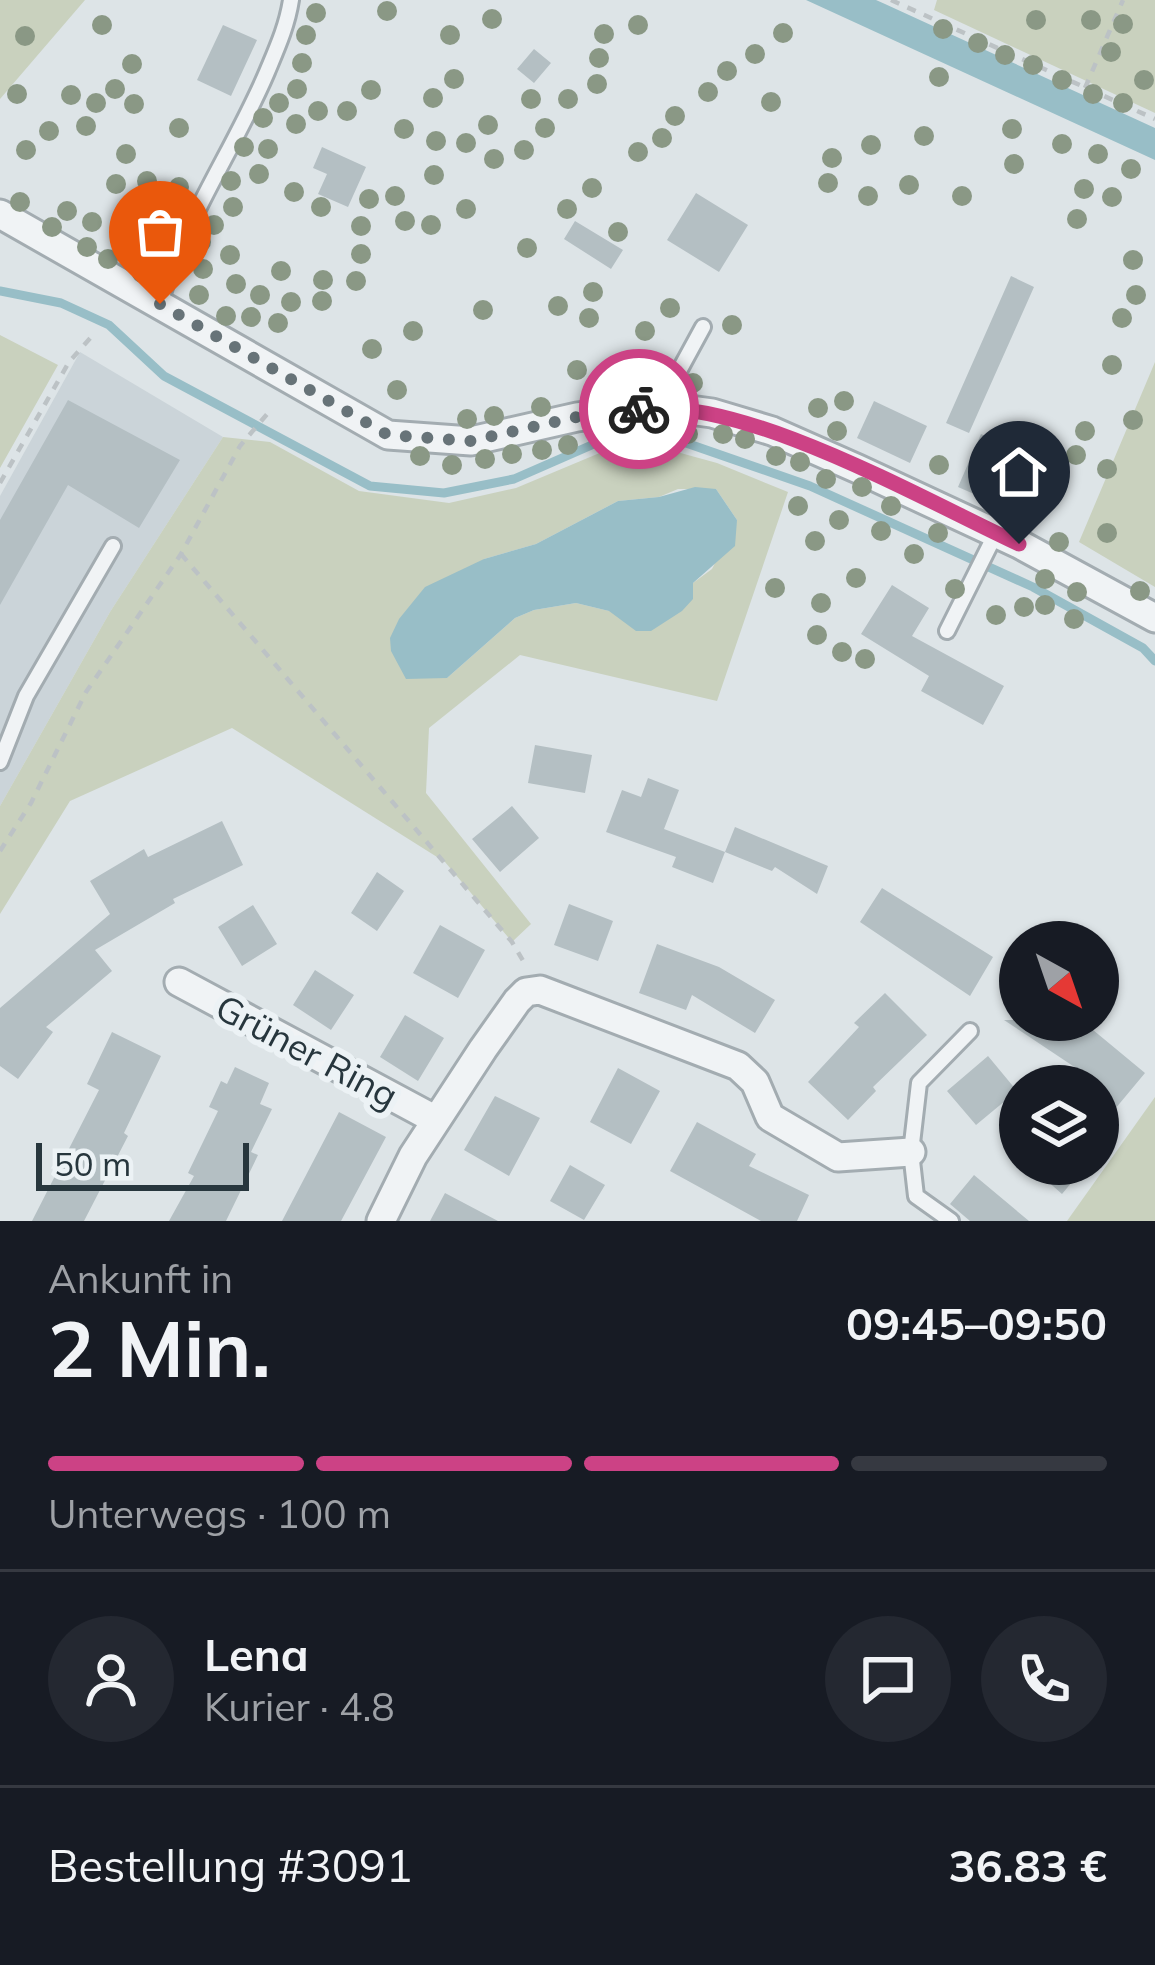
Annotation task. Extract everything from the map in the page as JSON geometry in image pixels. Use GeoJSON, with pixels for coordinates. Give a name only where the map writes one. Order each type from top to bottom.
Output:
{"type":"FeatureCollection","features":[{"type":"Feature","properties":{"kind":"street"},"geometry":{"type":"LineString","coordinates":[[0,214],[388,435],[471,441],[577,417],[660,406],[712,413],[772,431],[991,544],[1108,589],[1155,618]]}},
{"type":"Feature","properties":{"kind":"street","name":"Grüner Ring"},"geometry":{"type":"LineString","coordinates":[[179,982],[436,1120]]}},
{"type":"Feature","properties":{"kind":"street"},"geometry":{"type":"LineString","coordinates":[[540,990],[738,1066],[755,1082],[770,1117],[838,1157],[911,1152]]}},
{"type":"Feature","properties":{"kind":"street","name":"Grüner Ring"},"geometry":{"type":"LineString","coordinates":[[381,1221],[436,1120],[517,1001],[526,992],[540,990]]}},
{"type":"Feature","properties":{"kind":"lane"},"geometry":{"type":"LineString","coordinates":[[160,304],[170,268],[246,122],[282,38],[291,0]]}},
{"type":"Feature","properties":{"kind":"lane"},"geometry":{"type":"LineString","coordinates":[[660,406],[703,327]]}},
{"type":"Feature","properties":{"kind":"lane"},"geometry":{"type":"LineString","coordinates":[[947,631],[991,544]]}},
{"type":"Feature","properties":{"kind":"lane"},"geometry":{"type":"LineString","coordinates":[[0,763],[26,696],[113,546]]}},
{"type":"Feature","properties":{"kind":"lane"},"geometry":{"type":"LineString","coordinates":[[951,1221],[916,1196],[911,1152],[919,1083],[970,1031]]}},
{"type":"Feature","properties":{"kind":"path"},"geometry":{"type":"LineString","coordinates":[[891,0],[1155,119]]}},
{"type":"Feature","properties":{"kind":"path"},"geometry":{"type":"LineString","coordinates":[[1085,88],[1123,0]]}},
{"type":"Feature","properties":{"kind":"path"},"geometry":{"type":"LineString","coordinates":[[0,483],[69,362],[93,335]]}},
{"type":"Feature","properties":{"kind":"path"},"geometry":{"type":"LineString","coordinates":[[0,851],[32,803],[86,692],[181,554],[240,446],[273,408]]}},
{"type":"Feature","properties":{"kind":"path"},"geometry":{"type":"LineString","coordinates":[[181,554],[512,942],[540,990]]}},
{"type":"Feature","properties":{"kind":"shaded area"},"geometry":{"type":"Polygon","coordinates":[[[80,352],[223,437],[110,612],[0,806],[0,496],[80,352]]]}},
{"type":"Feature","properties":{"kind":"green space"},"geometry":{"type":"Polygon","coordinates":[[[0,0],[85,0],[0,99],[0,0]]]}},
{"type":"Feature","properties":{"kind":"green space"},"geometry":{"type":"Polygon","coordinates":[[[937,0],[1155,0],[1155,113],[934,10],[937,0]]]}},
{"type":"Feature","properties":{"kind":"green space"},"geometry":{"type":"Polygon","coordinates":[[[0,335],[58,365],[0,468],[0,335]]]}},
{"type":"Feature","properties":{"kind":"green space"},"geometry":{"type":"Polygon","coordinates":[[[1155,362],[1155,587],[1079,542],[1155,362]]]}},
{"type":"Feature","properties":{"kind":"green space"},"geometry":{"type":"Polygon","coordinates":[[[223,437],[270,442],[359,491],[449,503],[516,488],[614,447],[655,446],[717,463],[788,492],[717,701],[520,655],[429,728],[426,793],[531,924],[512,942],[445,862],[232,728],[70,801],[0,914],[0,806],[110,612],[223,437]],[[678,489],[659,497],[618,501],[536,544],[484,559],[447,678],[515,618],[534,610],[576,603],[609,611],[693,583],[712,569],[737,520],[716,489],[678,489]]]}},
{"type":"Feature","properties":{"kind":"green space"},"geometry":{"type":"Polygon","coordinates":[[[1155,1097],[1155,1221],[1067,1221],[1093,1185],[1119,1185],[1119,1148],[1155,1097]]]}},
{"type":"Feature","properties":{"kind":"water"},"geometry":{"type":"Polygon","coordinates":[[[806,0],[885,4],[1155,128],[1155,160],[806,0]]]}},
{"type":"Feature","properties":{"kind":"water"},"geometry":{"type":"Polygon","coordinates":[[[695,487],[716,489],[737,520],[735,546],[693,583],[693,599],[682,611],[651,631],[636,631],[609,611],[576,603],[534,610],[515,618],[447,678],[406,679],[391,651],[390,638],[425,587],[484,559],[536,544],[618,501],[695,487]]]}},
{"type":"Feature","properties":{"kind":"building"},"geometry":{"type":"Polygon","coordinates":[[[223,25],[257,40],[231,96],[197,80],[223,25]]]}},
{"type":"Feature","properties":{"kind":"building"},"geometry":{"type":"Polygon","coordinates":[[[534,49],[551,63],[534,83],[517,69],[534,49]]]}},
{"type":"Feature","properties":{"kind":"building"},"geometry":{"type":"Polygon","coordinates":[[[322,147],[366,167],[348,207],[318,194],[327,174],[313,168],[322,147]]]}},
{"type":"Feature","properties":{"kind":"building"},"geometry":{"type":"Polygon","coordinates":[[[696,193],[748,225],[719,272],[667,240],[696,193]]]}},
{"type":"Feature","properties":{"kind":"building"},"geometry":{"type":"Polygon","coordinates":[[[575,221],[623,250],[611,269],[564,239],[575,221]]]}},
{"type":"Feature","properties":{"kind":"building"},"geometry":{"type":"Polygon","coordinates":[[[1011,276],[1034,287],[969,433],[946,423],[1011,276]]]}},
{"type":"Feature","properties":{"kind":"building"},"geometry":{"type":"Polygon","coordinates":[[[68,400],[180,460],[139,528],[68,485],[0,605],[0,520],[68,400]]]}},
{"type":"Feature","properties":{"kind":"building"},"geometry":{"type":"Polygon","coordinates":[[[874,401],[927,426],[910,463],[857,438],[874,401]]]}},
{"type":"Feature","properties":{"kind":"building"},"geometry":{"type":"Polygon","coordinates":[[[981,434],[1029,457],[1006,508],[958,487],[981,434]]]}},
{"type":"Feature","properties":{"kind":"building"},"geometry":{"type":"Polygon","coordinates":[[[892,585],[929,608],[912,636],[1004,686],[983,725],[921,691],[929,676],[861,634],[892,585]]]}},
{"type":"Feature","properties":{"kind":"building"},"geometry":{"type":"Polygon","coordinates":[[[535,745],[592,755],[585,793],[528,783],[535,745]]]}},
{"type":"Feature","properties":{"kind":"building"},"geometry":{"type":"Polygon","coordinates":[[[648,778],[679,790],[664,829],[725,852],[713,883],[672,867],[676,857],[606,832],[622,790],[641,797],[648,778]]]}},
{"type":"Feature","properties":{"kind":"building"},"geometry":{"type":"Polygon","coordinates":[[[512,806],[539,838],[500,872],[472,839],[512,806]]]}},
{"type":"Feature","properties":{"kind":"building"},"geometry":{"type":"Polygon","coordinates":[[[222,821],[243,865],[173,899],[175,903],[95,950],[112,971],[46,1027],[53,1032],[18,1079],[0,1066],[0,1008],[110,914],[90,881],[144,849],[148,857],[222,821]]]}},
{"type":"Feature","properties":{"kind":"building"},"geometry":{"type":"Polygon","coordinates":[[[735,827],[828,866],[817,894],[775,867],[772,871],[725,852],[735,827]]]}},
{"type":"Feature","properties":{"kind":"building"},"geometry":{"type":"Polygon","coordinates":[[[377,872],[404,891],[377,931],[351,913],[377,872]]]}},
{"type":"Feature","properties":{"kind":"building"},"geometry":{"type":"Polygon","coordinates":[[[882,888],[993,957],[970,996],[860,922],[882,888]]]}},
{"type":"Feature","properties":{"kind":"building"},"geometry":{"type":"Polygon","coordinates":[[[569,904],[613,921],[598,961],[554,945],[569,904]]]}},
{"type":"Feature","properties":{"kind":"building"},"geometry":{"type":"Polygon","coordinates":[[[253,905],[277,944],[242,966],[218,927],[253,905]]]}},
{"type":"Feature","properties":{"kind":"building"},"geometry":{"type":"Polygon","coordinates":[[[440,925],[485,950],[458,998],[413,973],[440,925]]]}},
{"type":"Feature","properties":{"kind":"building"},"geometry":{"type":"Polygon","coordinates":[[[657,944],[719,967],[775,1000],[755,1033],[692,995],[686,1010],[639,993],[657,944]]]}},
{"type":"Feature","properties":{"kind":"building"},"geometry":{"type":"Polygon","coordinates":[[[315,970],[354,995],[331,1030],[293,1005],[315,970]]]}},
{"type":"Feature","properties":{"kind":"building"},"geometry":{"type":"Polygon","coordinates":[[[885,993],[927,1035],[873,1087],[876,1091],[848,1120],[808,1082],[859,1027],[854,1023],[885,993]]]}},
{"type":"Feature","properties":{"kind":"building"},"geometry":{"type":"Polygon","coordinates":[[[405,1015],[444,1038],[418,1081],[380,1057],[405,1015]]]}},
{"type":"Feature","properties":{"kind":"building"},"geometry":{"type":"Polygon","coordinates":[[[112,1032],[161,1056],[124,1133],[128,1136],[84,1221],[32,1221],[99,1090],[87,1084],[112,1032]]]}},
{"type":"Feature","properties":{"kind":"building"},"geometry":{"type":"Polygon","coordinates":[[[1036,1041],[1106,1041],[1145,1073],[1119,1104],[1119,1065],[1072,1065],[1036,1041]]]}},
{"type":"Feature","properties":{"kind":"building"},"geometry":{"type":"Polygon","coordinates":[[[988,1056],[999,1069],[999,1106],[976,1125],[947,1091],[988,1056]]]}},
{"type":"Feature","properties":{"kind":"building"},"geometry":{"type":"Polygon","coordinates":[[[235,1067],[269,1083],[260,1104],[272,1109],[251,1152],[258,1155],[226,1221],[169,1221],[194,1176],[188,1173],[218,1111],[209,1107],[221,1081],[227,1084],[235,1067]]]}},
{"type":"Feature","properties":{"kind":"building"},"geometry":{"type":"Polygon","coordinates":[[[618,1068],[660,1091],[631,1144],[590,1122],[618,1068]]]}},
{"type":"Feature","properties":{"kind":"building"},"geometry":{"type":"Polygon","coordinates":[[[495,1096],[540,1118],[509,1176],[464,1150],[495,1096]]]}},
{"type":"Feature","properties":{"kind":"building"},"geometry":{"type":"Polygon","coordinates":[[[339,1112],[386,1137],[341,1221],[282,1221],[339,1112]]]}},
{"type":"Feature","properties":{"kind":"building"},"geometry":{"type":"Polygon","coordinates":[[[697,1122],[756,1154],[749,1166],[809,1195],[797,1221],[761,1221],[670,1171],[697,1122]]]}},
{"type":"Feature","properties":{"kind":"building"},"geometry":{"type":"Polygon","coordinates":[[[570,1165],[605,1185],[584,1220],[550,1201],[570,1165]]]}},
{"type":"Feature","properties":{"kind":"building"},"geometry":{"type":"Polygon","coordinates":[[[974,1175],[1029,1221],[970,1221],[950,1204],[974,1175]]]}},
{"type":"Feature","properties":{"kind":"building"},"geometry":{"type":"Polygon","coordinates":[[[445,1193],[498,1221],[430,1221],[445,1193]]]}},
{"type":"Feature","properties":{"kind":"waterway"},"geometry":{"type":"LineString","coordinates":[[0,291],[61,303],[109,325],[164,376],[370,486],[444,493],[514,479],[610,437],[663,435],[810,486],[1033,587],[1143,648],[1155,661]]}},
{"type":"Feature","properties":{"kind":"way so far"},"geometry":{"type":"LineString","coordinates":[[160,304],[388,435],[471,441],[577,417],[639,409]]}},
{"type":"Feature","properties":{"kind":"route"},"geometry":{"type":"LineString","coordinates":[[639,409],[660,406],[712,413],[772,431],[1019,544]]}}]}
